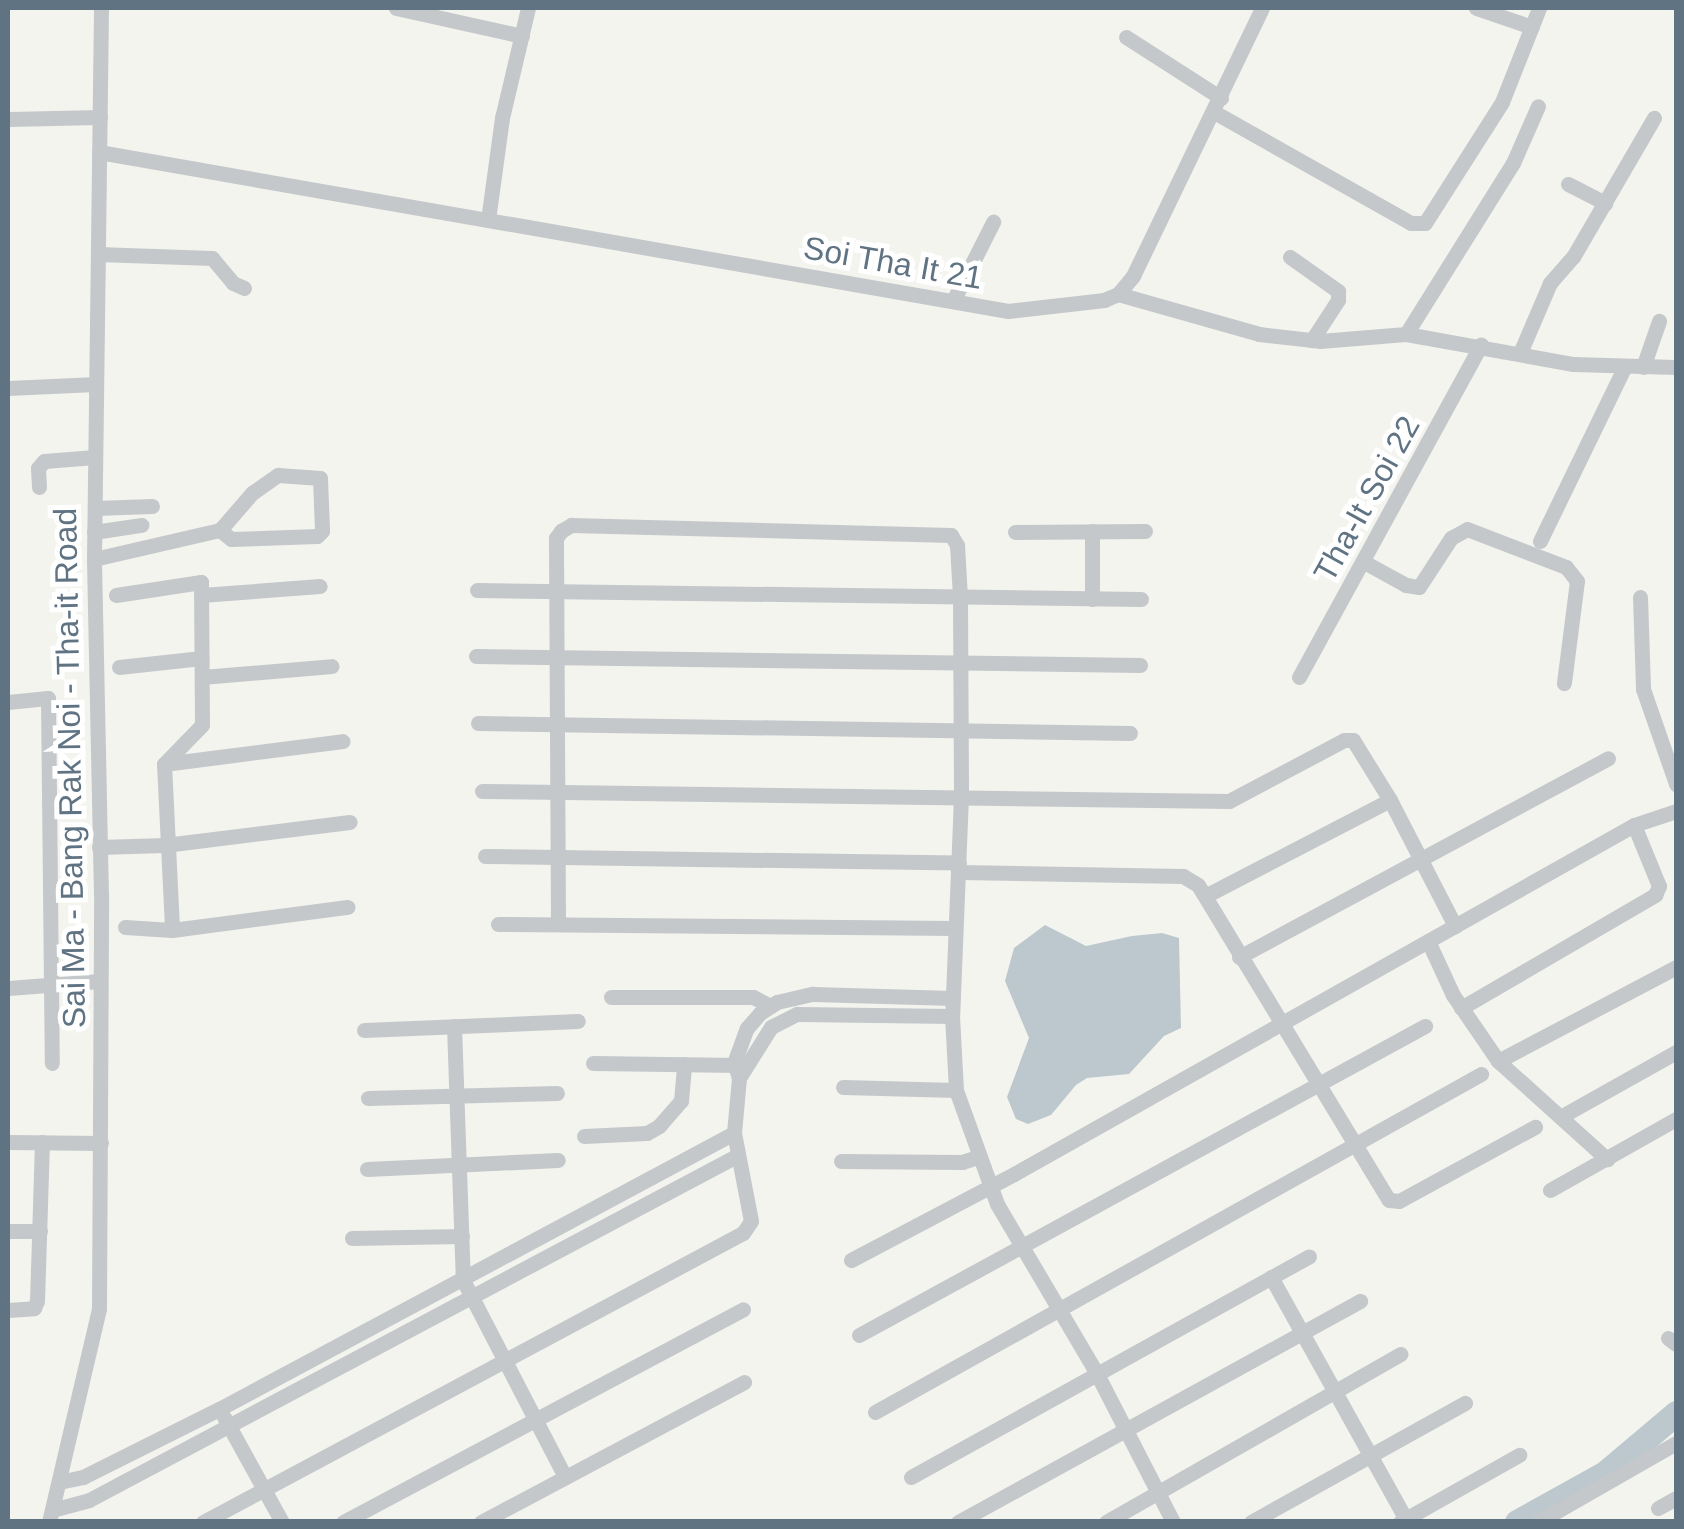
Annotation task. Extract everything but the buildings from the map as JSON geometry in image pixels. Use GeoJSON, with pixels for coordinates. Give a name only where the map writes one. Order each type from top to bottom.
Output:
{"type":"FeatureCollection","features":[{"type":"Feature","properties":{"kind":"street","name":"Sai Ma - Bang Rak Noi - Tha-it Road"},"geometry":{"type":"LineString","coordinates":[[50,1516],[99,1309],[100,981],[94,508],[100,8]]}},
{"type":"Feature","properties":{"kind":"street"},"geometry":{"type":"LineString","coordinates":[[396,8],[522,36]]}},
{"type":"Feature","properties":{"kind":"street"},"geometry":{"type":"LineString","coordinates":[[488,220],[502,118],[528,8]]}},
{"type":"Feature","properties":{"kind":"street"},"geometry":{"type":"LineString","coordinates":[[1118,294],[1133,276],[1262,8]]}},
{"type":"Feature","properties":{"kind":"street"},"geometry":{"type":"LineString","coordinates":[[1476,8],[1532,27]]}},
{"type":"Feature","properties":{"kind":"street"},"geometry":{"type":"LineString","coordinates":[[1126,37],[1218,105],[1418,226],[1431,220],[1502,102],[1538,8]]}},
{"type":"Feature","properties":{"kind":"street"},"geometry":{"type":"LineString","coordinates":[[1406,334],[1513,164],[1538,106]]}},
{"type":"Feature","properties":{"kind":"street"},"geometry":{"type":"LineString","coordinates":[[8,119],[100,117]]}},
{"type":"Feature","properties":{"kind":"street"},"geometry":{"type":"LineString","coordinates":[[1520,353],[1550,284],[1574,257],[1654,118]]}},
{"type":"Feature","properties":{"kind":"street","name":"Soi Tha It 21"},"geometry":{"type":"LineString","coordinates":[[100,152],[1008,311],[1104,300],[1118,294],[1259,334],[1312,340],[1406,334],[1573,364],[1624,368],[1676,366]]}},
{"type":"Feature","properties":{"kind":"street"},"geometry":{"type":"LineString","coordinates":[[1568,184],[1604,203]]}},
{"type":"Feature","properties":{"kind":"street"},"geometry":{"type":"LineString","coordinates":[[953,301],[993,222]]}},
{"type":"Feature","properties":{"kind":"street"},"geometry":{"type":"LineString","coordinates":[[98,254],[212,258],[234,284],[244,288]]}},
{"type":"Feature","properties":{"kind":"street"},"geometry":{"type":"LineString","coordinates":[[1290,257],[1338,291],[1338,300],[1312,340]]}},
{"type":"Feature","properties":{"kind":"street"},"geometry":{"type":"LineString","coordinates":[[1642,368],[1659,322]]}},
{"type":"Feature","properties":{"kind":"street","name":"Tha-It Soi 22"},"geometry":{"type":"LineString","coordinates":[[1300,677],[1481,345]]}},
{"type":"Feature","properties":{"kind":"street"},"geometry":{"type":"LineString","coordinates":[[1540,541],[1624,368]]}},
{"type":"Feature","properties":{"kind":"street"},"geometry":{"type":"LineString","coordinates":[[8,388],[96,384]]}},
{"type":"Feature","properties":{"kind":"street"},"geometry":{"type":"LineString","coordinates":[[39,488],[38,468],[44,460],[95,457]]}},
{"type":"Feature","properties":{"kind":"street"},"geometry":{"type":"LineString","coordinates":[[94,559],[220,530],[252,493],[278,474],[320,478],[322,531],[317,536],[231,539],[220,530]]}},
{"type":"Feature","properties":{"kind":"street"},"geometry":{"type":"LineString","coordinates":[[94,508],[152,506]]}},
{"type":"Feature","properties":{"kind":"street"},"geometry":{"type":"LineString","coordinates":[[94,532],[140,525]]}},
{"type":"Feature","properties":{"kind":"street"},"geometry":{"type":"LineString","coordinates":[[558,924],[556,538],[572,525],[951,535],[958,545],[960,597],[961,796],[952,1016],[956,1090],[977,1157],[990,1183],[1097,1374],[1173,1522]]}},
{"type":"Feature","properties":{"kind":"street"},"geometry":{"type":"LineString","coordinates":[[1364,562],[1406,585],[1419,586],[1451,538],[1467,529],[1566,567],[1577,581],[1564,682]]}},
{"type":"Feature","properties":{"kind":"street"},"geometry":{"type":"LineString","coordinates":[[1014,532],[1145,532]]}},
{"type":"Feature","properties":{"kind":"street"},"geometry":{"type":"LineString","coordinates":[[1092,532],[1092,599]]}},
{"type":"Feature","properties":{"kind":"street"},"geometry":{"type":"LineString","coordinates":[[116,595],[201,582],[202,725],[164,764],[172,930]]}},
{"type":"Feature","properties":{"kind":"street"},"geometry":{"type":"LineString","coordinates":[[201,595],[320,586]]}},
{"type":"Feature","properties":{"kind":"street"},"geometry":{"type":"LineString","coordinates":[[477,590],[1141,600]]}},
{"type":"Feature","properties":{"kind":"street"},"geometry":{"type":"LineString","coordinates":[[1640,598],[1643,689],[1676,784]]}},
{"type":"Feature","properties":{"kind":"street"},"geometry":{"type":"LineString","coordinates":[[476,656],[1140,666]]}},
{"type":"Feature","properties":{"kind":"street"},"geometry":{"type":"LineString","coordinates":[[119,667],[202,658]]}},
{"type":"Feature","properties":{"kind":"street"},"geometry":{"type":"LineString","coordinates":[[202,677],[332,666]]}},
{"type":"Feature","properties":{"kind":"street"},"geometry":{"type":"LineString","coordinates":[[8,702],[48,698],[52,1063]]}},
{"type":"Feature","properties":{"kind":"street"},"geometry":{"type":"LineString","coordinates":[[478,723],[1130,733]]}},
{"type":"Feature","properties":{"kind":"street"},"geometry":{"type":"LineString","coordinates":[[482,791],[1229,800],[1344,740],[1359,745],[1454,926]]}},
{"type":"Feature","properties":{"kind":"street"},"geometry":{"type":"LineString","coordinates":[[164,764],[343,741]]}},
{"type":"Feature","properties":{"kind":"street"},"geometry":{"type":"LineString","coordinates":[[1239,957],[1418,857],[1608,758]]}},
{"type":"Feature","properties":{"kind":"street"},"geometry":{"type":"LineString","coordinates":[[1206,895],[1390,800]]}},
{"type":"Feature","properties":{"kind":"street"},"geometry":{"type":"LineString","coordinates":[[851,1260],[990,1183],[1014,1174],[1634,826],[1676,810]]}},
{"type":"Feature","properties":{"kind":"street"},"geometry":{"type":"LineString","coordinates":[[99,847],[165,846],[350,822]]}},
{"type":"Feature","properties":{"kind":"street"},"geometry":{"type":"LineString","coordinates":[[1461,1008],[1656,895],[1659,886],[1634,826]]}},
{"type":"Feature","properties":{"kind":"street"},"geometry":{"type":"LineString","coordinates":[[485,856],[1183,876],[1206,895],[1239,957],[1319,1083],[1382,1193],[1399,1201],[1535,1127]]}},
{"type":"Feature","properties":{"kind":"street"},"geometry":{"type":"LineString","coordinates":[[124,927],[172,930],[347,907]]}},
{"type":"Feature","properties":{"kind":"street"},"geometry":{"type":"LineString","coordinates":[[498,924],[955,928]]}},
{"type":"Feature","properties":{"kind":"street"},"geometry":{"type":"LineString","coordinates":[[1428,942],[1461,1008],[1498,1061],[1607,1159]]}},
{"type":"Feature","properties":{"kind":"street"},"geometry":{"type":"LineString","coordinates":[[1498,1061],[1676,967]]}},
{"type":"Feature","properties":{"kind":"street"},"geometry":{"type":"LineString","coordinates":[[8,988],[100,981]]}},
{"type":"Feature","properties":{"kind":"street"},"geometry":{"type":"LineString","coordinates":[[203,1522],[743,1233],[751,1221],[734,1133],[740,1069],[747,1028],[770,1006],[813,994],[953,998]]}},
{"type":"Feature","properties":{"kind":"street"},"geometry":{"type":"LineString","coordinates":[[611,996],[753,997],[770,1006]]}},
{"type":"Feature","properties":{"kind":"street"},"geometry":{"type":"LineString","coordinates":[[740,1069],[771,1027],[797,1014],[952,1016]]}},
{"type":"Feature","properties":{"kind":"street"},"geometry":{"type":"LineString","coordinates":[[364,1030],[578,1020]]}},
{"type":"Feature","properties":{"kind":"street"},"geometry":{"type":"LineString","coordinates":[[454,1026],[463,1280],[564,1477]]}},
{"type":"Feature","properties":{"kind":"street"},"geometry":{"type":"LineString","coordinates":[[859,1335],[1425,1026]]}},
{"type":"Feature","properties":{"kind":"street"},"geometry":{"type":"LineString","coordinates":[[1562,1116],[1676,1052]]}},
{"type":"Feature","properties":{"kind":"street"},"geometry":{"type":"LineString","coordinates":[[592,1063],[740,1069]]}},
{"type":"Feature","properties":{"kind":"street"},"geometry":{"type":"LineString","coordinates":[[584,1136],[647,1133],[659,1126],[681,1101],[684,1064]]}},
{"type":"Feature","properties":{"kind":"street"},"geometry":{"type":"LineString","coordinates":[[875,1412],[1480,1074]]}},
{"type":"Feature","properties":{"kind":"street"},"geometry":{"type":"LineString","coordinates":[[843,1087],[956,1090]]}},
{"type":"Feature","properties":{"kind":"street"},"geometry":{"type":"LineString","coordinates":[[368,1098],[557,1094]]}},
{"type":"Feature","properties":{"kind":"street"},"geometry":{"type":"LineString","coordinates":[[1550,1190],[1676,1120]]}},
{"type":"Feature","properties":{"kind":"street"},"geometry":{"type":"LineString","coordinates":[[59,1482],[83,1477],[220,1409],[734,1133]]}},
{"type":"Feature","properties":{"kind":"street"},"geometry":{"type":"LineString","coordinates":[[8,1142],[101,1143]]}},
{"type":"Feature","properties":{"kind":"street"},"geometry":{"type":"LineString","coordinates":[[8,1310],[34,1308],[36,1301],[42,1142]]}},
{"type":"Feature","properties":{"kind":"street"},"geometry":{"type":"LineString","coordinates":[[50,1516],[89,1500],[738,1154]]}},
{"type":"Feature","properties":{"kind":"street"},"geometry":{"type":"LineString","coordinates":[[841,1162],[962,1162],[977,1157]]}},
{"type":"Feature","properties":{"kind":"street"},"geometry":{"type":"LineString","coordinates":[[368,1169],[558,1160]]}},
{"type":"Feature","properties":{"kind":"street"},"geometry":{"type":"LineString","coordinates":[[631,1191],[640,1206]]}},
{"type":"Feature","properties":{"kind":"street"},"geometry":{"type":"LineString","coordinates":[[8,1230],[40,1231]]}},
{"type":"Feature","properties":{"kind":"street"},"geometry":{"type":"LineString","coordinates":[[352,1238],[462,1236]]}},
{"type":"Feature","properties":{"kind":"street"},"geometry":{"type":"LineString","coordinates":[[912,1477],[1309,1256]]}},
{"type":"Feature","properties":{"kind":"street"},"geometry":{"type":"LineString","coordinates":[[1271,1277],[1371,1456],[1402,1520],[1519,1455]]}},
{"type":"Feature","properties":{"kind":"street"},"geometry":{"type":"LineString","coordinates":[[958,1522],[1360,1301]]}},
{"type":"Feature","properties":{"kind":"street"},"geometry":{"type":"LineString","coordinates":[[344,1522],[743,1310]]}},
{"type":"Feature","properties":{"kind":"street"},"geometry":{"type":"LineString","coordinates":[[1106,1522],[1401,1354]]}},
{"type":"Feature","properties":{"kind":"street"},"geometry":{"type":"LineString","coordinates":[[481,1522],[744,1382]]}},
{"type":"Feature","properties":{"kind":"street"},"geometry":{"type":"LineString","coordinates":[[1251,1522],[1466,1404]]}},
{"type":"Feature","properties":{"kind":"street"},"geometry":{"type":"LineString","coordinates":[[220,1409],[282,1522]]}},
{"type":"Feature","properties":{"kind":"street"},"geometry":{"type":"LineString","coordinates":[[1538,1522],[1676,1443]]}},
{"type":"Feature","properties":{"kind":"street"},"geometry":{"type":"LineString","coordinates":[[1658,1508],[1676,1498]]}},
{"type":"Feature","properties":{"kind":"shaded area"},"geometry":{"type":"Polygon","coordinates":[[[1045,925],[1086,946],[1162,933],[1179,938],[1181,1028],[1164,1036],[1129,1074],[1087,1078],[1076,1085],[1051,1115],[1028,1124],[1016,1119],[1007,1097],[1029,1038],[1005,981],[1014,948],[1045,925]]]}},
{"type":"Feature","properties":{"kind":"waterway"},"geometry":{"type":"LineString","coordinates":[[1517,1522],[1605,1473],[1676,1413]]}}]}
